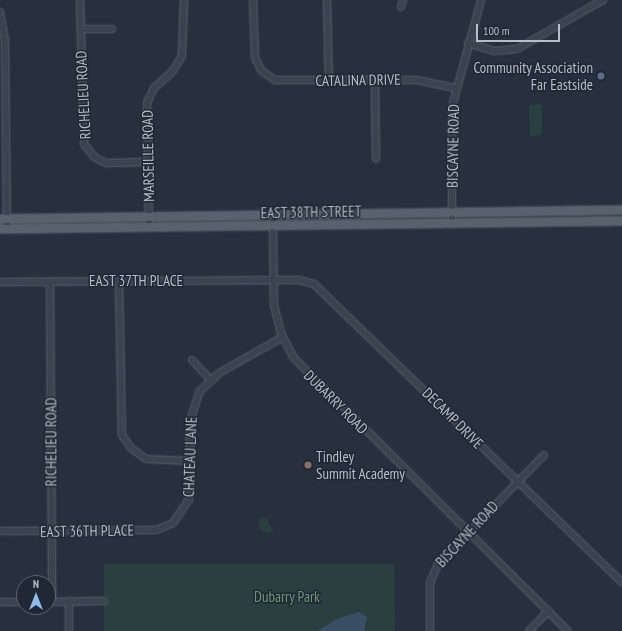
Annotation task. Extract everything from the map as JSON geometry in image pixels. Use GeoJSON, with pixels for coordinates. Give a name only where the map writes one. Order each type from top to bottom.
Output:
{"type":"FeatureCollection","features":[{"type":"Feature","properties":{"kind":"main road","name":"EAST 38TH STREET"},"geometry":{"type":"LineString","coordinates":[[4,219],[622,210]]}},
{"type":"Feature","properties":{"kind":"main road","name":"EAST 38TH STREET"},"geometry":{"type":"LineString","coordinates":[[4,230],[622,221]]}},
{"type":"Feature","properties":{"kind":"street","name":"RICHELIEU ROAD"},"geometry":{"type":"LineString","coordinates":[[80,0],[82,133],[86,148],[106,163],[147,162]]}},
{"type":"Feature","properties":{"kind":"street","name":"MARSEILLE ROAD"},"geometry":{"type":"LineString","coordinates":[[149,228],[147,103],[154,88],[174,70],[182,56],[184,0]]}},
{"type":"Feature","properties":{"kind":"street","name":"CATALINA DRIVE"},"geometry":{"type":"LineString","coordinates":[[253,0],[254,54],[262,71],[283,81],[424,81],[455,88]]}},
{"type":"Feature","properties":{"kind":"street"},"geometry":{"type":"LineString","coordinates":[[327,0],[328,81]]}},
{"type":"Feature","properties":{"kind":"street"},"geometry":{"type":"LineString","coordinates":[[400,7],[403,0]]}},
{"type":"Feature","properties":{"kind":"street","name":"BISCAYNE ROAD"},"geometry":{"type":"LineString","coordinates":[[452,224],[451,120],[455,88],[481,0]]}},
{"type":"Feature","properties":{"kind":"street"},"geometry":{"type":"LineString","coordinates":[[468,43],[498,52],[520,48],[599,1]]}},
{"type":"Feature","properties":{"kind":"street"},"geometry":{"type":"LineString","coordinates":[[0,12],[3,76],[4,230]]}},
{"type":"Feature","properties":{"kind":"street"},"geometry":{"type":"LineString","coordinates":[[81,29],[112,29]]}},
{"type":"Feature","properties":{"kind":"street"},"geometry":{"type":"LineString","coordinates":[[375,80],[376,159]]}},
{"type":"Feature","properties":{"kind":"street","name":"DUBARRY ROAD"},"geometry":{"type":"LineString","coordinates":[[274,216],[272,226],[272,280],[275,312],[283,337],[305,372],[568,631]]}},
{"type":"Feature","properties":{"kind":"street","name":"EAST 37TH PLACE"},"geometry":{"type":"LineString","coordinates":[[0,282],[272,280]]}},
{"type":"Feature","properties":{"kind":"street","name":"DECAMP DRIVE"},"geometry":{"type":"LineString","coordinates":[[272,280],[302,281],[324,290],[622,582]]}},
{"type":"Feature","properties":{"kind":"street","name":"RICHELIEU ROAD"},"geometry":{"type":"LineString","coordinates":[[50,282],[50,575]]}},
{"type":"Feature","properties":{"kind":"street"},"geometry":{"type":"LineString","coordinates":[[119,282],[122,435],[132,450],[148,460],[190,461]]}},
{"type":"Feature","properties":{"kind":"street","name":"CHATEAU LANE"},"geometry":{"type":"LineString","coordinates":[[173,523],[189,499],[192,410],[210,379],[283,337]]}},
{"type":"Feature","properties":{"kind":"street"},"geometry":{"type":"LineString","coordinates":[[192,360],[210,379]]}},
{"type":"Feature","properties":{"kind":"street","name":"BISCAYNE ROAD"},"geometry":{"type":"LineString","coordinates":[[430,631],[431,576],[438,564],[544,455]]}},
{"type":"Feature","properties":{"kind":"street","name":"EAST 36TH PLACE"},"geometry":{"type":"LineString","coordinates":[[0,532],[156,530],[173,523]]}},
{"type":"Feature","properties":{"kind":"street"},"geometry":{"type":"LineString","coordinates":[[69,601],[69,631]]}},
{"type":"Feature","properties":{"kind":"street"},"geometry":{"type":"LineString","coordinates":[[56,602],[104,601]]}},
{"type":"Feature","properties":{"kind":"street"},"geometry":{"type":"LineString","coordinates":[[0,602],[16,602]]}},
{"type":"Feature","properties":{"kind":"street"},"geometry":{"type":"LineString","coordinates":[[530,631],[548,611]]}},
{"type":"Feature","properties":{"kind":"green space"},"geometry":{"type":"Polygon","coordinates":[[[542,104],[542,135],[530,136],[529,105],[542,104]]]}},
{"type":"Feature","properties":{"kind":"green space"},"geometry":{"type":"Polygon","coordinates":[[[260,518],[267,519],[274,532],[267,533],[258,528],[260,518]]]}},
{"type":"Feature","properties":{"kind":"green space","name":"Dubarry Park"},"geometry":{"type":"Polygon","coordinates":[[[104,564],[394,564],[395,631],[104,631],[104,564]]]}},
{"type":"Feature","properties":{"kind":"water"},"geometry":{"type":"Polygon","coordinates":[[[359,612],[367,617],[364,631],[317,631],[339,618],[359,612]]]}},
{"type":"Feature","properties":{"kind":"place","name":"Community Association Far Eastside"},"geometry":{"type":"Point","coordinates":[601,76]}},
{"type":"Feature","properties":{"kind":"place","name":"Tindley Summit Academy"},"geometry":{"type":"Point","coordinates":[308,465]}}]}
